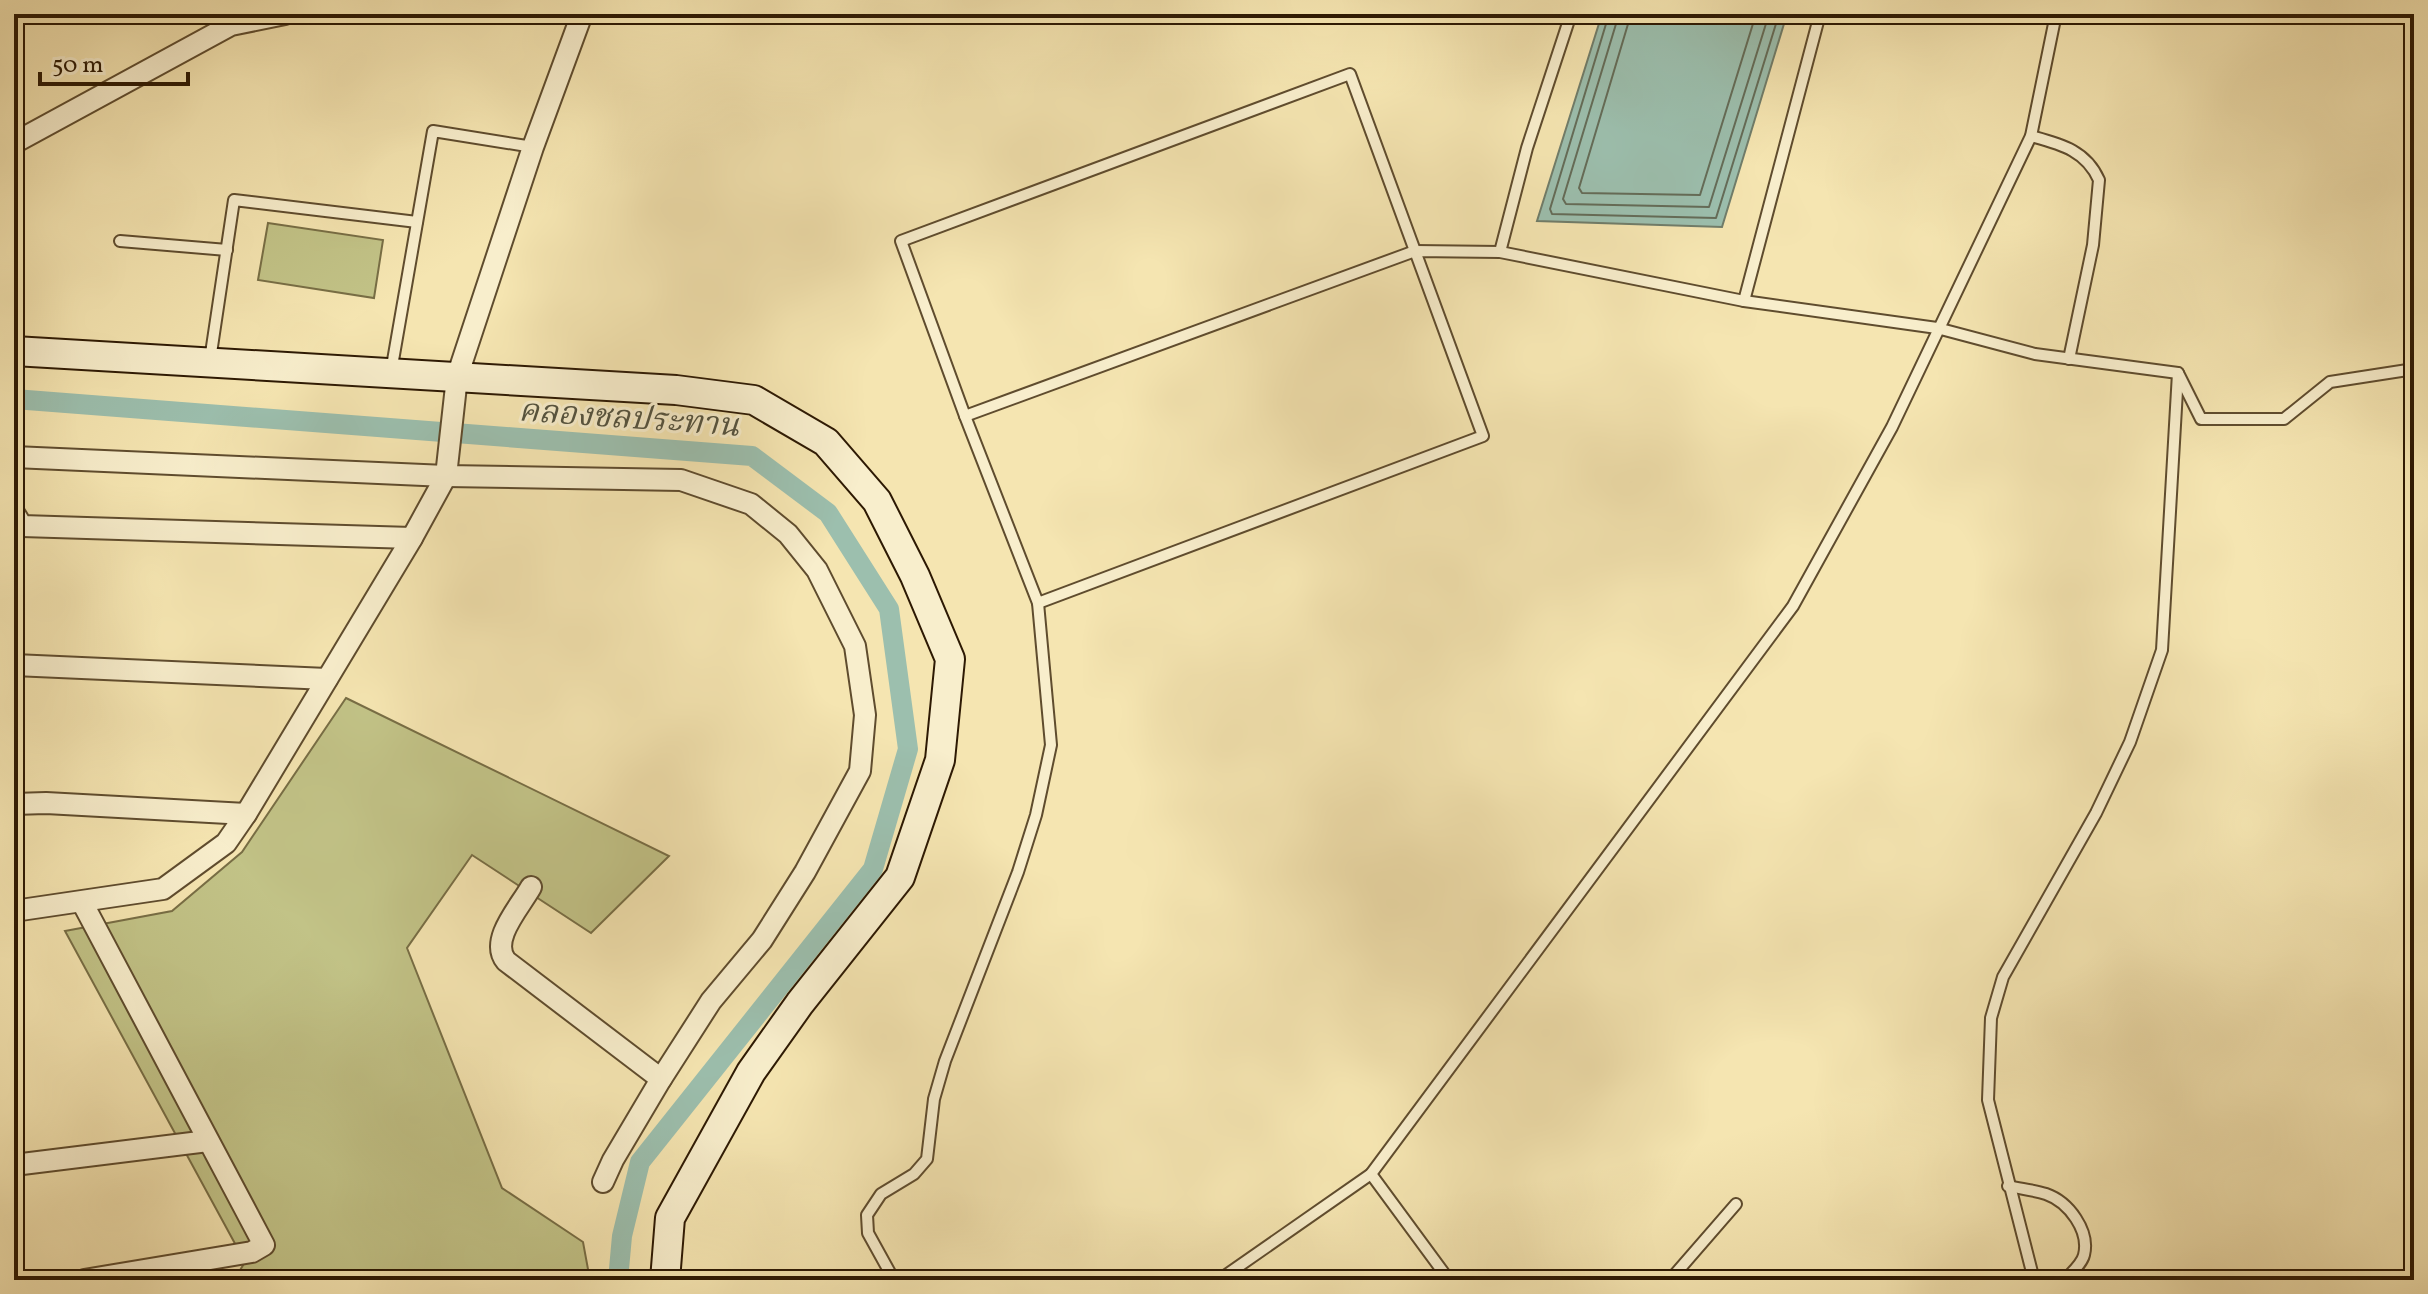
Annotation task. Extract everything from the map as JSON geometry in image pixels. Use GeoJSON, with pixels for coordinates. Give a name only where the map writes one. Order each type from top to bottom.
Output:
{"type":"FeatureCollection","features":[{"type":"Feature","properties":{"kind":"street"},"geometry":{"type":"LineString","coordinates":[[14,143],[227,19],[285,14]]}},
{"type":"Feature","properties":{"kind":"street"},"geometry":{"type":"LineString","coordinates":[[14,911],[163,889],[226,843],[246,814],[446,476],[457,377],[533,147],[582,14]]}},
{"type":"Feature","properties":{"kind":"street"},"geometry":{"type":"LineString","coordinates":[[14,351],[676,390],[754,400],[826,442],[877,501],[915,576],[950,659],[940,760],[900,877],[800,1003],[751,1072],[670,1218],[665,1280]]}},
{"type":"Feature","properties":{"kind":"street"},"geometry":{"type":"LineString","coordinates":[[14,457],[446,476],[681,480],[751,504],[788,534],[817,570],[855,646],[865,715],[860,771],[832,826],[762,940],[711,1001],[661,1079],[603,1182]]}},
{"type":"Feature","properties":{"kind":"street"},"geometry":{"type":"LineString","coordinates":[[14,513],[22,526],[412,538]]}},
{"type":"Feature","properties":{"kind":"street"},"geometry":{"type":"LineString","coordinates":[[14,665],[327,679]]}},
{"type":"Feature","properties":{"kind":"street"},"geometry":{"type":"LineString","coordinates":[[14,804],[246,814]]}},
{"type":"Feature","properties":{"kind":"street"},"geometry":{"type":"LineString","coordinates":[[531,887],[503,936],[500,953],[661,1079]]}},
{"type":"Feature","properties":{"kind":"street"},"geometry":{"type":"LineString","coordinates":[[82,902],[264,1245],[252,1252],[84,1280]]}},
{"type":"Feature","properties":{"kind":"street"},"geometry":{"type":"LineString","coordinates":[[14,1165],[208,1141]]}},
{"type":"Feature","properties":{"kind":"lane"},"geometry":{"type":"LineString","coordinates":[[1500,252],[1527,148],[1571,14]]}},
{"type":"Feature","properties":{"kind":"lane"},"geometry":{"type":"LineString","coordinates":[[1744,301],[1820,14]]}},
{"type":"Feature","properties":{"kind":"lane"},"geometry":{"type":"LineString","coordinates":[[1219,1280],[1371,1174],[1793,606],[1892,427],[2031,136],[2056,14]]}},
{"type":"Feature","properties":{"kind":"lane"},"geometry":{"type":"LineString","coordinates":[[894,1280],[868,1233],[867,1215],[881,1194],[914,1174],[927,1159],[934,1099],[945,1061],[1018,872],[1036,815],[1051,745],[1038,603],[901,241],[1350,74],[1483,436],[1038,603]]}},
{"type":"Feature","properties":{"kind":"lane"},"geometry":{"type":"LineString","coordinates":[[391,372],[433,131],[533,147]]}},
{"type":"Feature","properties":{"kind":"lane"},"geometry":{"type":"LineString","coordinates":[[2031,136],[2067,146],[2082,156],[2099,180],[2093,245],[2069,359]]}},
{"type":"Feature","properties":{"kind":"lane"},"geometry":{"type":"LineString","coordinates":[[210,363],[234,200],[417,222]]}},
{"type":"Feature","properties":{"kind":"lane"},"geometry":{"type":"LineString","coordinates":[[120,241],[227,250]]}},
{"type":"Feature","properties":{"kind":"lane"},"geometry":{"type":"LineString","coordinates":[[965,416],[1415,251],[1500,252],[1744,301],[1937,328],[2035,354],[2178,373]]}},
{"type":"Feature","properties":{"kind":"lane"},"geometry":{"type":"LineString","coordinates":[[2178,373],[2201,419],[2284,419],[2330,382],[2414,369]]}},
{"type":"Feature","properties":{"kind":"lane"},"geometry":{"type":"LineString","coordinates":[[2034,1280],[1988,1100],[1991,1018],[2003,977],[2096,813],[2130,742],[2162,650],[2178,373]]}},
{"type":"Feature","properties":{"kind":"lane"},"geometry":{"type":"LineString","coordinates":[[1371,1174],[1449,1280]]}},
{"type":"Feature","properties":{"kind":"lane"},"geometry":{"type":"LineString","coordinates":[[2008,1186],[2048,1195],[2062,1204],[2077,1221],[2085,1243],[2084,1258],[2065,1280]]}},
{"type":"Feature","properties":{"kind":"lane"},"geometry":{"type":"LineString","coordinates":[[1670,1280],[1736,1204]]}},
{"type":"Feature","properties":{"kind":"green space"},"geometry":{"type":"Polygon","coordinates":[[[268,223],[383,240],[374,298],[258,280],[268,223]]]}},
{"type":"Feature","properties":{"kind":"green space"},"geometry":{"type":"Polygon","coordinates":[[[346,698],[669,856],[591,933],[472,855],[407,948],[502,1188],[583,1242],[590,1280],[234,1280],[245,1262],[65,931],[172,911],[242,852],[346,698]]]}},
{"type":"Feature","properties":{"kind":"water"},"geometry":{"type":"Polygon","coordinates":[[[1602,14],[1787,14],[1722,227],[1537,221],[1602,14]]]}},
{"type":"Feature","properties":{"kind":"waterway","name":"คลองชลประทาน"},"geometry":{"type":"LineString","coordinates":[[14,399],[752,456],[828,513],[889,609],[908,749],[873,869],[640,1162],[622,1236],[618,1280]]}}]}
